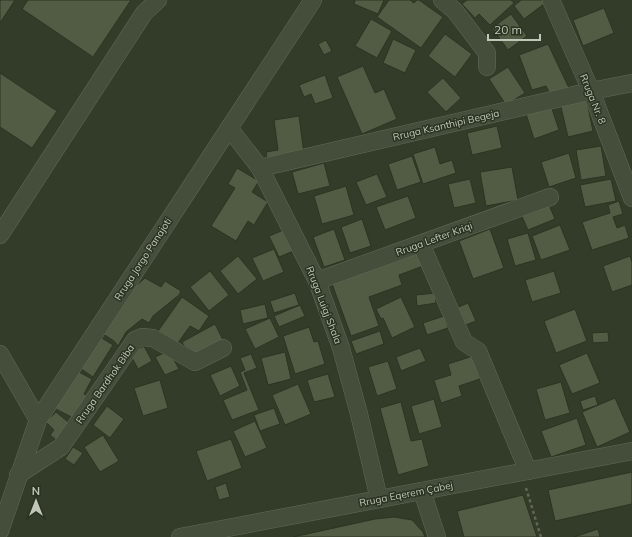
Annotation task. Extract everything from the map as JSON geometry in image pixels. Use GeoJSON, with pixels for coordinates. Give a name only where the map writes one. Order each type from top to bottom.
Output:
{"type":"FeatureCollection","features":[{"type":"Feature","properties":{"kind":"street"},"geometry":{"type":"LineString","coordinates":[[0,235],[144,14],[158,0]]}},
{"type":"Feature","properties":{"kind":"street","name":"Rruga Jorgo Panajoti"},"geometry":{"type":"LineString","coordinates":[[0,531],[38,420],[313,0]]}},
{"type":"Feature","properties":{"kind":"street"},"geometry":{"type":"LineString","coordinates":[[442,0],[455,11],[487,53],[487,67]]}},
{"type":"Feature","properties":{"kind":"street","name":"Rruga Nr. 8"},"geometry":{"type":"LineString","coordinates":[[551,0],[590,91],[632,198]]}},
{"type":"Feature","properties":{"kind":"street","name":"Rruga Ksanthipi Begeja"},"geometry":{"type":"LineString","coordinates":[[260,168],[590,91],[632,83]]}},
{"type":"Feature","properties":{"kind":"street","name":"Rruga Luigj Shala"},"geometry":{"type":"LineString","coordinates":[[229,128],[260,168],[317,281],[341,348],[380,499]]}},
{"type":"Feature","properties":{"kind":"street","name":"Rruga Lefter Kriqi"},"geometry":{"type":"LineString","coordinates":[[317,281],[550,197]]}},
{"type":"Feature","properties":{"kind":"street"},"geometry":{"type":"LineString","coordinates":[[421,244],[464,342],[478,351],[528,471]]}},
{"type":"Feature","properties":{"kind":"street","name":"Rruga Bardhok Biba"},"geometry":{"type":"LineString","coordinates":[[18,475],[60,447],[135,340],[142,337],[153,338],[196,362],[223,348]]}},
{"type":"Feature","properties":{"kind":"street"},"geometry":{"type":"LineString","coordinates":[[0,354],[38,420]]}},
{"type":"Feature","properties":{"kind":"street","name":"Rruga Eqerem Çabej"},"geometry":{"type":"LineString","coordinates":[[180,537],[250,530],[380,499],[632,452]]}},
{"type":"Feature","properties":{"kind":"street"},"geometry":{"type":"LineString","coordinates":[[422,491],[437,537]]}},
{"type":"Feature","properties":{"kind":"path"},"geometry":{"type":"LineString","coordinates":[[526,488],[542,537]]}},
{"type":"Feature","properties":{"kind":"building"},"geometry":{"type":"Polygon","coordinates":[[[0,0],[15,0],[0,23],[0,0]]]}},
{"type":"Feature","properties":{"kind":"building"},"geometry":{"type":"Polygon","coordinates":[[[28,0],[131,0],[93,57],[22,9],[28,0]]]}},
{"type":"Feature","properties":{"kind":"building"},"geometry":{"type":"Polygon","coordinates":[[[355,0],[384,0],[378,14],[354,4],[355,0]]]}},
{"type":"Feature","properties":{"kind":"building"},"geometry":{"type":"Polygon","coordinates":[[[389,0],[410,0],[414,3],[419,0],[443,17],[421,48],[377,17],[389,0]]]}},
{"type":"Feature","properties":{"kind":"building"},"geometry":{"type":"Polygon","coordinates":[[[467,0],[511,0],[514,3],[490,25],[479,14],[475,18],[462,4],[467,0]]]}},
{"type":"Feature","properties":{"kind":"building"},"geometry":{"type":"Polygon","coordinates":[[[521,0],[548,1],[524,19],[514,6],[521,0]]]}},
{"type":"Feature","properties":{"kind":"building"},"geometry":{"type":"Polygon","coordinates":[[[604,8],[614,33],[583,46],[573,20],[604,8]]]}},
{"type":"Feature","properties":{"kind":"building"},"geometry":{"type":"Polygon","coordinates":[[[511,14],[527,36],[508,50],[492,28],[511,14]]]}},
{"type":"Feature","properties":{"kind":"building"},"geometry":{"type":"Polygon","coordinates":[[[371,19],[392,31],[377,58],[355,46],[371,19]]]}},
{"type":"Feature","properties":{"kind":"building"},"geometry":{"type":"Polygon","coordinates":[[[445,34],[472,54],[455,77],[428,56],[445,34]]]}},
{"type":"Feature","properties":{"kind":"building"},"geometry":{"type":"Polygon","coordinates":[[[393,39],[416,50],[405,73],[383,63],[393,39]]]}},
{"type":"Feature","properties":{"kind":"building"},"geometry":{"type":"Polygon","coordinates":[[[326,40],[332,51],[324,55],[318,44],[326,40]]]}},
{"type":"Feature","properties":{"kind":"building"},"geometry":{"type":"Polygon","coordinates":[[[548,44],[569,88],[551,96],[546,86],[532,90],[519,55],[548,44]]]}},
{"type":"Feature","properties":{"kind":"building"},"geometry":{"type":"Polygon","coordinates":[[[363,66],[375,93],[384,89],[397,119],[362,134],[337,77],[363,66]]]}},
{"type":"Feature","properties":{"kind":"building"},"geometry":{"type":"Polygon","coordinates":[[[508,67],[525,93],[506,105],[489,79],[508,67]]]}},
{"type":"Feature","properties":{"kind":"building"},"geometry":{"type":"Polygon","coordinates":[[[0,73],[57,111],[32,148],[0,127],[0,73]]]}},
{"type":"Feature","properties":{"kind":"building"},"geometry":{"type":"Polygon","coordinates":[[[325,75],[333,98],[315,104],[311,94],[304,97],[299,85],[325,75]]]}},
{"type":"Feature","properties":{"kind":"building"},"geometry":{"type":"Polygon","coordinates":[[[443,78],[461,98],[446,112],[427,92],[443,78]]]}},
{"type":"Feature","properties":{"kind":"building"},"geometry":{"type":"Polygon","coordinates":[[[586,98],[593,131],[568,137],[560,103],[586,98]]]}},
{"type":"Feature","properties":{"kind":"building"},"geometry":{"type":"Polygon","coordinates":[[[551,106],[559,130],[534,139],[526,114],[551,106]]]}},
{"type":"Feature","properties":{"kind":"building"},"geometry":{"type":"Polygon","coordinates":[[[299,116],[304,154],[267,159],[266,152],[278,150],[274,120],[299,116]]]}},
{"type":"Feature","properties":{"kind":"building"},"geometry":{"type":"Polygon","coordinates":[[[497,126],[502,148],[472,155],[467,133],[497,126]]]}},
{"type":"Feature","properties":{"kind":"building"},"geometry":{"type":"Polygon","coordinates":[[[601,146],[606,176],[581,180],[576,150],[601,146]]]}},
{"type":"Feature","properties":{"kind":"building"},"geometry":{"type":"Polygon","coordinates":[[[435,147],[440,164],[452,160],[456,173],[423,184],[413,154],[435,147]]]}},
{"type":"Feature","properties":{"kind":"building"},"geometry":{"type":"Polygon","coordinates":[[[569,153],[576,178],[549,187],[541,162],[569,153]]]}},
{"type":"Feature","properties":{"kind":"building"},"geometry":{"type":"Polygon","coordinates":[[[412,156],[421,182],[397,190],[388,164],[412,156]]]}},
{"type":"Feature","properties":{"kind":"building"},"geometry":{"type":"Polygon","coordinates":[[[324,163],[330,186],[298,194],[292,172],[324,163]]]}},
{"type":"Feature","properties":{"kind":"building"},"geometry":{"type":"Polygon","coordinates":[[[512,167],[518,200],[486,206],[480,172],[512,167]]]}},
{"type":"Feature","properties":{"kind":"building"},"geometry":{"type":"Polygon","coordinates":[[[237,168],[259,181],[252,192],[268,202],[254,225],[248,221],[236,241],[211,226],[235,188],[228,184],[237,168]]]}},
{"type":"Feature","properties":{"kind":"building"},"geometry":{"type":"Polygon","coordinates":[[[377,174],[387,197],[366,205],[356,182],[377,174]]]}},
{"type":"Feature","properties":{"kind":"building"},"geometry":{"type":"Polygon","coordinates":[[[470,179],[476,203],[454,208],[448,184],[470,179]]]}},
{"type":"Feature","properties":{"kind":"building"},"geometry":{"type":"Polygon","coordinates":[[[611,179],[616,201],[585,207],[580,185],[611,179]]]}},
{"type":"Feature","properties":{"kind":"building"},"geometry":{"type":"Polygon","coordinates":[[[346,186],[354,215],[322,224],[314,196],[346,186]]]}},
{"type":"Feature","properties":{"kind":"building"},"geometry":{"type":"Polygon","coordinates":[[[408,196],[416,218],[385,230],[376,207],[408,196]]]}},
{"type":"Feature","properties":{"kind":"building"},"geometry":{"type":"Polygon","coordinates":[[[547,200],[555,219],[528,230],[520,212],[547,200]]]}},
{"type":"Feature","properties":{"kind":"building"},"geometry":{"type":"Polygon","coordinates":[[[619,201],[623,214],[613,217],[617,228],[625,225],[629,238],[592,250],[582,222],[610,213],[608,205],[619,201]]]}},
{"type":"Feature","properties":{"kind":"building"},"geometry":{"type":"Polygon","coordinates":[[[362,219],[371,246],[350,253],[341,227],[362,219]]]}},
{"type":"Feature","properties":{"kind":"building"},"geometry":{"type":"Polygon","coordinates":[[[560,225],[570,250],[541,260],[532,236],[560,225]]]}},
{"type":"Feature","properties":{"kind":"building"},"geometry":{"type":"Polygon","coordinates":[[[286,229],[296,250],[279,257],[269,236],[286,229]]]}},
{"type":"Feature","properties":{"kind":"building"},"geometry":{"type":"Polygon","coordinates":[[[334,229],[345,260],[324,267],[313,237],[334,229]]]}},
{"type":"Feature","properties":{"kind":"building"},"geometry":{"type":"Polygon","coordinates":[[[490,229],[504,268],[473,279],[459,241],[490,229]]]}},
{"type":"Feature","properties":{"kind":"building"},"geometry":{"type":"Polygon","coordinates":[[[528,233],[536,260],[515,266],[507,239],[528,233]]]}},
{"type":"Feature","properties":{"kind":"building"},"geometry":{"type":"Polygon","coordinates":[[[274,249],[284,272],[263,281],[252,258],[274,249]]]}},
{"type":"Feature","properties":{"kind":"building"},"geometry":{"type":"Polygon","coordinates":[[[417,250],[423,266],[399,275],[402,285],[369,297],[379,326],[351,336],[331,281],[417,250]]]}},
{"type":"Feature","properties":{"kind":"building"},"geometry":{"type":"Polygon","coordinates":[[[238,256],[257,279],[238,294],[220,271],[238,256]]]}},
{"type":"Feature","properties":{"kind":"building"},"geometry":{"type":"Polygon","coordinates":[[[630,256],[632,262],[632,285],[612,292],[603,266],[630,256]]]}},
{"type":"Feature","properties":{"kind":"building"},"geometry":{"type":"Polygon","coordinates":[[[210,271],[229,295],[209,311],[190,287],[210,271]]]}},
{"type":"Feature","properties":{"kind":"building"},"geometry":{"type":"Polygon","coordinates":[[[554,271],[561,293],[532,302],[525,280],[554,271]]]}},
{"type":"Feature","properties":{"kind":"building"},"geometry":{"type":"Polygon","coordinates":[[[145,278],[161,287],[165,281],[181,291],[179,295],[153,316],[149,323],[142,319],[126,332],[118,346],[114,341],[100,332],[125,295],[145,278]]]}},
{"type":"Feature","properties":{"kind":"building"},"geometry":{"type":"Polygon","coordinates":[[[295,293],[299,305],[274,313],[270,301],[295,293]]]}},
{"type":"Feature","properties":{"kind":"building"},"geometry":{"type":"Polygon","coordinates":[[[435,293],[436,303],[417,306],[416,295],[435,293]]]}},
{"type":"Feature","properties":{"kind":"building"},"geometry":{"type":"Polygon","coordinates":[[[182,297],[209,316],[199,331],[190,326],[175,347],[156,334],[182,297]]]}},
{"type":"Feature","properties":{"kind":"building"},"geometry":{"type":"Polygon","coordinates":[[[401,297],[415,327],[392,338],[383,318],[381,319],[376,309],[401,297]]]}},
{"type":"Feature","properties":{"kind":"building"},"geometry":{"type":"Polygon","coordinates":[[[468,303],[476,321],[463,326],[456,308],[468,303]]]}},
{"type":"Feature","properties":{"kind":"building"},"geometry":{"type":"Polygon","coordinates":[[[265,304],[268,318],[243,324],[240,310],[265,304]]]}},
{"type":"Feature","properties":{"kind":"building"},"geometry":{"type":"Polygon","coordinates":[[[300,305],[305,316],[279,327],[274,316],[300,305]]]}},
{"type":"Feature","properties":{"kind":"building"},"geometry":{"type":"Polygon","coordinates":[[[575,309],[587,341],[556,353],[544,321],[575,309]]]}},
{"type":"Feature","properties":{"kind":"building"},"geometry":{"type":"Polygon","coordinates":[[[444,316],[448,328],[427,335],[423,323],[444,316]]]}},
{"type":"Feature","properties":{"kind":"building"},"geometry":{"type":"Polygon","coordinates":[[[270,318],[279,337],[255,349],[245,329],[270,318]]]}},
{"type":"Feature","properties":{"kind":"building"},"geometry":{"type":"Polygon","coordinates":[[[215,324],[224,342],[191,358],[182,342],[215,324]]]}},
{"type":"Feature","properties":{"kind":"building"},"geometry":{"type":"Polygon","coordinates":[[[309,327],[314,342],[318,341],[325,364],[295,374],[283,336],[309,327]]]}},
{"type":"Feature","properties":{"kind":"building"},"geometry":{"type":"Polygon","coordinates":[[[380,331],[384,344],[356,354],[351,341],[380,331]]]}},
{"type":"Feature","properties":{"kind":"building"},"geometry":{"type":"Polygon","coordinates":[[[608,332],[609,342],[593,343],[592,333],[608,332]]]}},
{"type":"Feature","properties":{"kind":"building"},"geometry":{"type":"Polygon","coordinates":[[[97,335],[113,345],[93,377],[77,366],[97,335]]]}},
{"type":"Feature","properties":{"kind":"building"},"geometry":{"type":"Polygon","coordinates":[[[144,346],[152,361],[138,369],[130,354],[144,346]]]}},
{"type":"Feature","properties":{"kind":"building"},"geometry":{"type":"Polygon","coordinates":[[[420,348],[426,361],[401,371],[396,357],[420,348]]]}},
{"type":"Feature","properties":{"kind":"building"},"geometry":{"type":"Polygon","coordinates":[[[169,351],[179,369],[165,375],[155,357],[169,351]]]}},
{"type":"Feature","properties":{"kind":"building"},"geometry":{"type":"Polygon","coordinates":[[[285,352],[291,379],[268,385],[261,358],[285,352]]]}},
{"type":"Feature","properties":{"kind":"building"},"geometry":{"type":"Polygon","coordinates":[[[587,353],[600,383],[572,394],[559,365],[587,353]]]}},
{"type":"Feature","properties":{"kind":"building"},"geometry":{"type":"Polygon","coordinates":[[[251,354],[257,368],[244,373],[259,410],[232,420],[223,400],[247,390],[240,372],[245,370],[240,358],[251,354]]]}},
{"type":"Feature","properties":{"kind":"building"},"geometry":{"type":"Polygon","coordinates":[[[473,356],[480,379],[459,386],[462,396],[441,403],[434,380],[451,375],[448,364],[473,356]]]}},
{"type":"Feature","properties":{"kind":"building"},"geometry":{"type":"Polygon","coordinates":[[[388,361],[397,389],[377,396],[368,367],[388,361]]]}},
{"type":"Feature","properties":{"kind":"building"},"geometry":{"type":"Polygon","coordinates":[[[231,366],[240,386],[220,396],[210,375],[231,366]]]}},
{"type":"Feature","properties":{"kind":"building"},"geometry":{"type":"Polygon","coordinates":[[[75,370],[92,379],[84,394],[92,398],[77,420],[54,408],[75,370]]]}},
{"type":"Feature","properties":{"kind":"building"},"geometry":{"type":"Polygon","coordinates":[[[328,374],[335,397],[314,402],[307,380],[328,374]]]}},
{"type":"Feature","properties":{"kind":"building"},"geometry":{"type":"Polygon","coordinates":[[[160,380],[168,408],[143,416],[134,388],[160,380]]]}},
{"type":"Feature","properties":{"kind":"building"},"geometry":{"type":"Polygon","coordinates":[[[561,382],[570,413],[545,420],[536,389],[561,382]]]}},
{"type":"Feature","properties":{"kind":"building"},"geometry":{"type":"Polygon","coordinates":[[[298,384],[311,414],[285,425],[272,395],[298,384]]]}},
{"type":"Feature","properties":{"kind":"building"},"geometry":{"type":"Polygon","coordinates":[[[595,396],[598,405],[583,410],[580,401],[595,396]]]}},
{"type":"Feature","properties":{"kind":"building"},"geometry":{"type":"Polygon","coordinates":[[[615,398],[630,432],[597,447],[582,412],[615,398]]]}},
{"type":"Feature","properties":{"kind":"building"},"geometry":{"type":"Polygon","coordinates":[[[434,399],[442,427],[419,434],[411,406],[434,399]]]}},
{"type":"Feature","properties":{"kind":"building"},"geometry":{"type":"Polygon","coordinates":[[[401,402],[411,441],[422,439],[429,466],[398,475],[380,408],[401,402]]]}},
{"type":"Feature","properties":{"kind":"building"},"geometry":{"type":"Polygon","coordinates":[[[107,406],[124,419],[110,438],[93,425],[107,406]]]}},
{"type":"Feature","properties":{"kind":"building"},"geometry":{"type":"Polygon","coordinates":[[[274,408],[280,424],[260,431],[254,415],[274,408]]]}},
{"type":"Feature","properties":{"kind":"building"},"geometry":{"type":"Polygon","coordinates":[[[56,412],[73,426],[60,443],[50,435],[54,430],[46,422],[56,412]]]}},
{"type":"Feature","properties":{"kind":"building"},"geometry":{"type":"Polygon","coordinates":[[[577,418],[586,445],[551,457],[541,431],[577,418]]]}},
{"type":"Feature","properties":{"kind":"building"},"geometry":{"type":"Polygon","coordinates":[[[255,421],[267,448],[245,457],[233,431],[255,421]]]}},
{"type":"Feature","properties":{"kind":"building"},"geometry":{"type":"Polygon","coordinates":[[[103,435],[119,461],[100,472],[84,447],[103,435]]]}},
{"type":"Feature","properties":{"kind":"building"},"geometry":{"type":"Polygon","coordinates":[[[231,439],[242,468],[207,481],[196,451],[231,439]]]}},
{"type":"Feature","properties":{"kind":"building"},"geometry":{"type":"Polygon","coordinates":[[[73,447],[83,453],[74,465],[65,459],[73,447]]]}},
{"type":"Feature","properties":{"kind":"building"},"geometry":{"type":"Polygon","coordinates":[[[632,472],[632,504],[555,521],[548,490],[632,472]]]}},
{"type":"Feature","properties":{"kind":"building"},"geometry":{"type":"Polygon","coordinates":[[[226,483],[230,497],[219,500],[215,487],[226,483]]]}},
{"type":"Feature","properties":{"kind":"building"},"geometry":{"type":"Polygon","coordinates":[[[523,495],[537,537],[464,537],[457,511],[523,495]]]}},
{"type":"Feature","properties":{"kind":"building"},"geometry":{"type":"Polygon","coordinates":[[[394,517],[412,520],[423,532],[425,537],[293,537],[375,519],[394,517]]]}},
{"type":"Feature","properties":{"kind":"building"},"geometry":{"type":"Polygon","coordinates":[[[598,529],[600,537],[574,537],[598,529]]]}}]}
